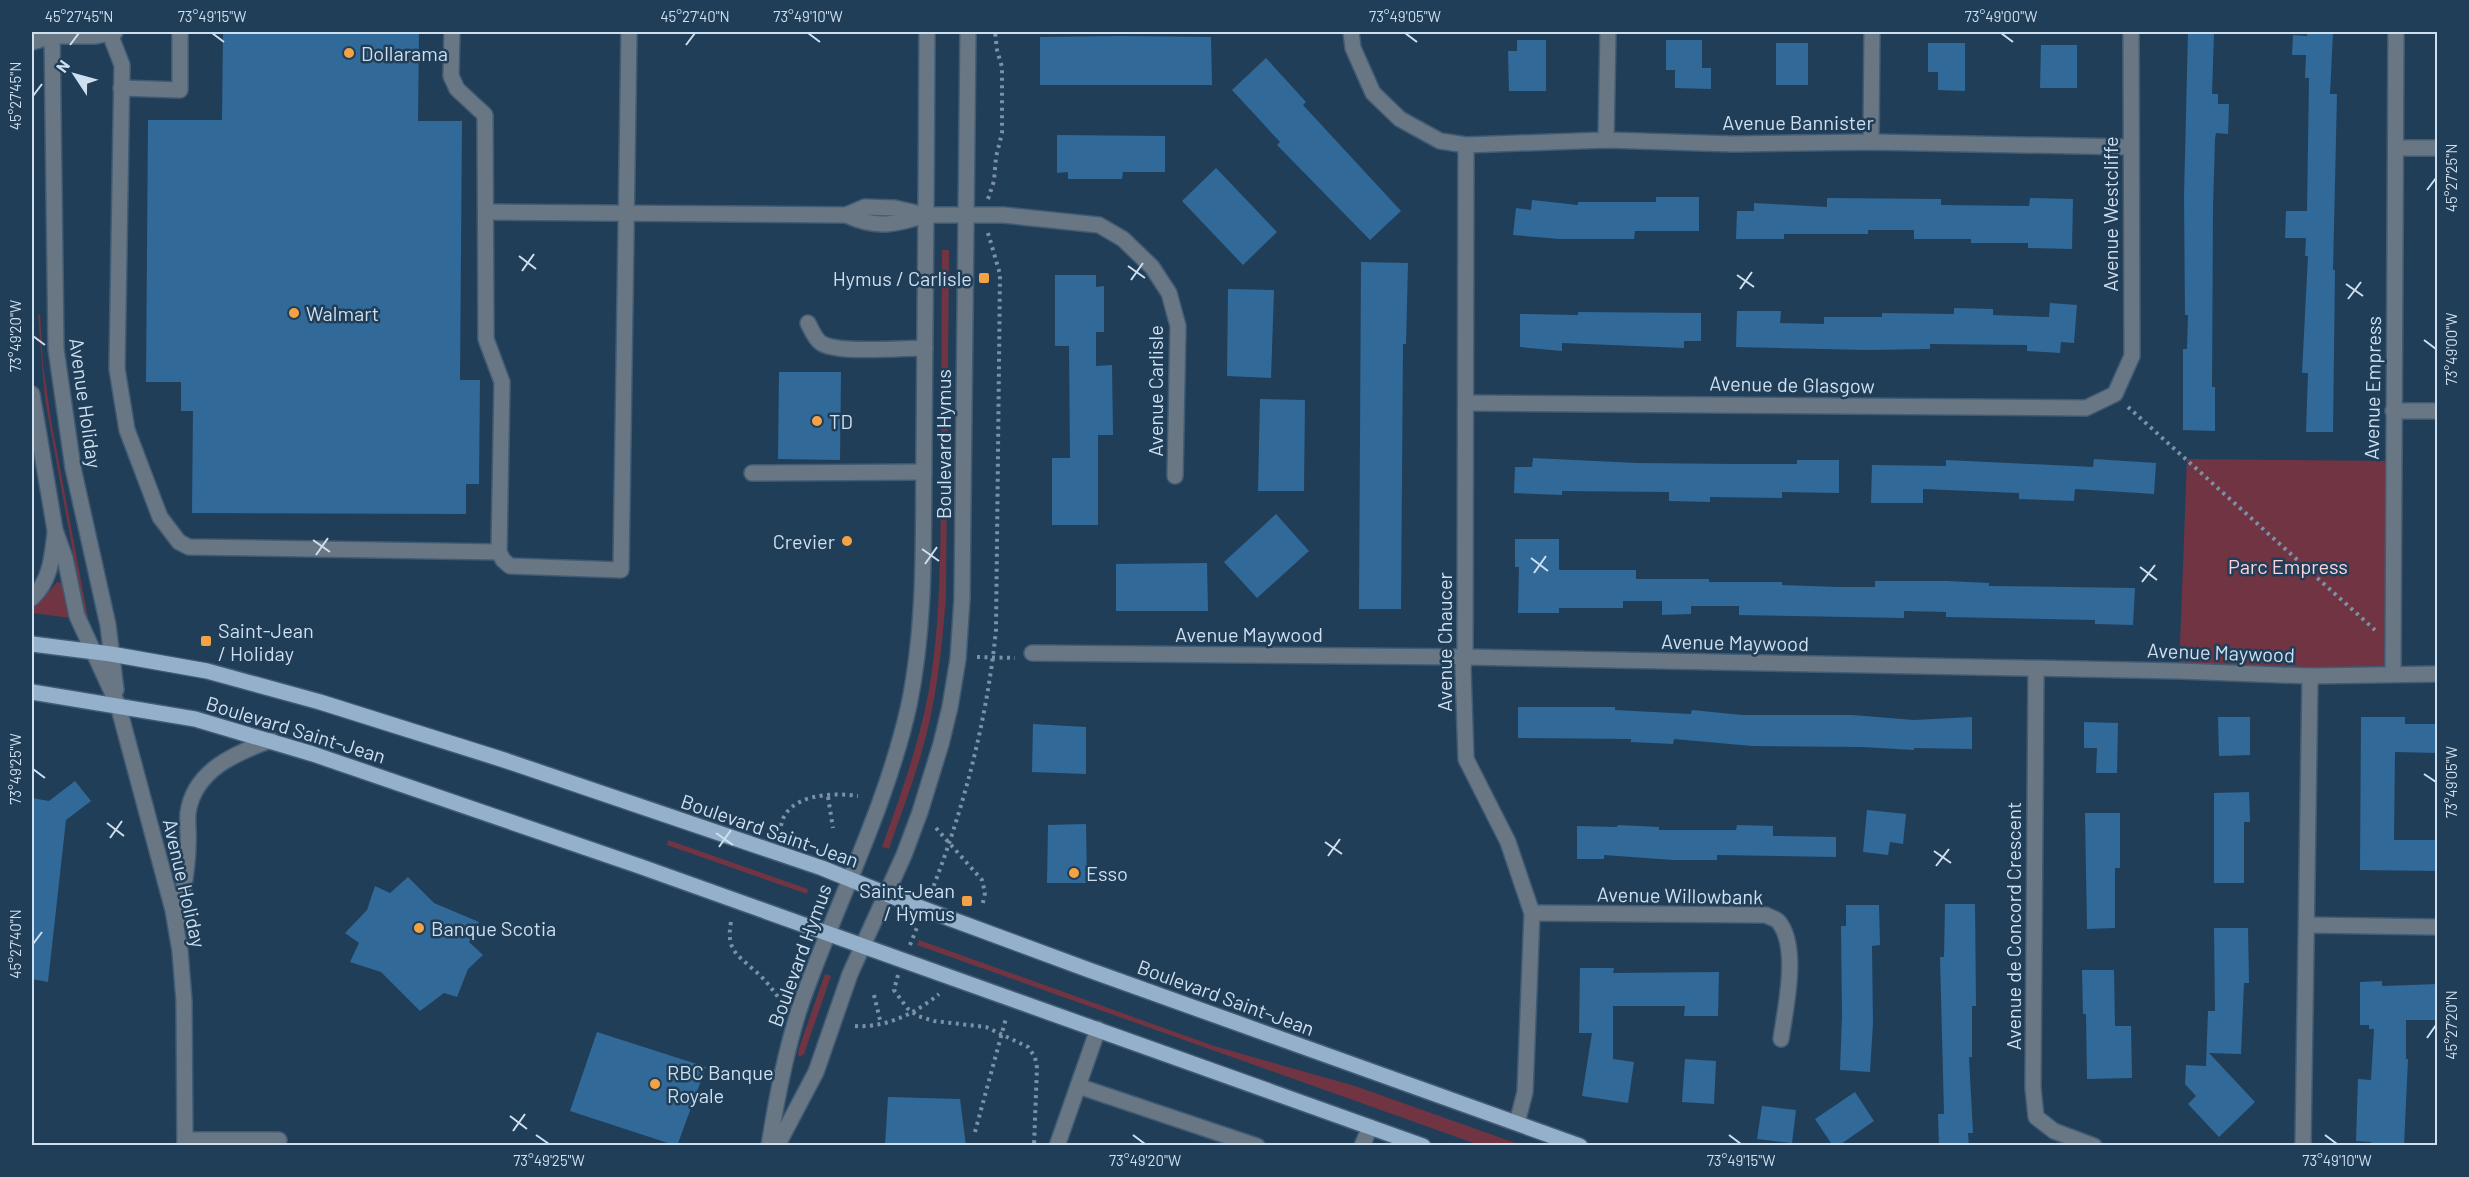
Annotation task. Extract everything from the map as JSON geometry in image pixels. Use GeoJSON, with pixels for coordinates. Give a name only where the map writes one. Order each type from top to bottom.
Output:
{"type":"FeatureCollection","features":[{"type":"Feature","properties":{"kind":"main road","name":"Boulevard Saint-Jean"},"geometry":{"type":"LineString","coordinates":[[32,644],[111,654],[207,671],[320,702],[504,760],[812,864],[1089,970],[1580,1146]]}},
{"type":"Feature","properties":{"kind":"main road","name":"Boulevard Saint-Jean"},"geometry":{"type":"LineString","coordinates":[[32,692],[195,719],[271,740],[863,945],[1423,1146]]}},
{"type":"Feature","properties":{"kind":"street"},"geometry":{"type":"LineString","coordinates":[[36,32],[96,36],[114,32],[122,65],[117,369],[127,430],[160,517],[179,542],[189,547],[499,552]]}},
{"type":"Feature","properties":{"kind":"street"},"geometry":{"type":"LineString","coordinates":[[121,88],[180,90],[180,32]]}},
{"type":"Feature","properties":{"kind":"street"},"geometry":{"type":"LineString","coordinates":[[452,32],[452,76],[457,89],[484,115],[486,339],[502,382],[499,552],[510,566],[621,570],[629,32]]}},
{"type":"Feature","properties":{"kind":"street","name":"Boulevard Hymus"},"geometry":{"type":"LineString","coordinates":[[769,1146],[785,1056],[828,933],[892,766],[913,682],[922,599],[927,32]]}},
{"type":"Feature","properties":{"kind":"street","name":"Boulevard Hymus"},"geometry":{"type":"LineString","coordinates":[[777,1146],[816,1072],[850,974],[904,855],[932,777],[948,717],[958,659],[962,599],[968,32]]}},
{"type":"Feature","properties":{"kind":"street","name":"Avenue Bannister"},"geometry":{"type":"LineString","coordinates":[[1351,32],[1353,48],[1373,93],[1400,119],[1440,141],[1466,145],[1606,140],[1734,144],[1872,142],[2130,147]]}},
{"type":"Feature","properties":{"kind":"street"},"geometry":{"type":"LineString","coordinates":[[1606,140],[1608,32]]}},
{"type":"Feature","properties":{"kind":"street"},"geometry":{"type":"LineString","coordinates":[[1872,32],[1872,142]]}},
{"type":"Feature","properties":{"kind":"street","name":"Avenue Westcliffe"},"geometry":{"type":"LineString","coordinates":[[2115,394],[2132,356],[2131,32]]}},
{"type":"Feature","properties":{"kind":"street","name":"Avenue Empress"},"geometry":{"type":"LineString","coordinates":[[2393,673],[2396,32]]}},
{"type":"Feature","properties":{"kind":"street"},"geometry":{"type":"LineString","coordinates":[[32,42],[52,34]]}},
{"type":"Feature","properties":{"kind":"street","name":"Avenue Holiday"},"geometry":{"type":"LineString","coordinates":[[52,34],[56,349],[73,468],[108,625],[118,705],[167,884],[177,931],[184,1001],[185,1143]]}},
{"type":"Feature","properties":{"kind":"street","name":"Avenue Chaucer"},"geometry":{"type":"LineString","coordinates":[[1466,145],[1463,668],[1466,759],[1508,842],[1532,913],[1525,1092],[1517,1123]]}},
{"type":"Feature","properties":{"kind":"street"},"geometry":{"type":"LineString","coordinates":[[2396,148],[2438,148]]}},
{"type":"Feature","properties":{"kind":"street","name":"Avenue Carlisle"},"geometry":{"type":"LineString","coordinates":[[486,212],[846,216],[865,224],[895,225],[925,215],[1003,215],[1099,225],[1123,239],[1152,267],[1169,293],[1178,326],[1175,476]]}},
{"type":"Feature","properties":{"kind":"street"},"geometry":{"type":"LineString","coordinates":[[808,323],[818,342],[828,346],[858,349],[925,348]]}},
{"type":"Feature","properties":{"kind":"street","name":"Avenue Holiday"},"geometry":{"type":"LineString","coordinates":[[32,394],[55,530],[65,558],[77,616],[118,705]]}},
{"type":"Feature","properties":{"kind":"street","name":"Avenue de Glasgow"},"geometry":{"type":"LineString","coordinates":[[1466,402],[2086,408],[2115,394]]}},
{"type":"Feature","properties":{"kind":"street"},"geometry":{"type":"LineString","coordinates":[[2393,411],[2438,411]]}},
{"type":"Feature","properties":{"kind":"street"},"geometry":{"type":"LineString","coordinates":[[752,473],[924,472]]}},
{"type":"Feature","properties":{"kind":"street"},"geometry":{"type":"LineString","coordinates":[[32,598],[42,586],[49,572],[55,530]]}},
{"type":"Feature","properties":{"kind":"street","name":"Avenue Maywood"},"geometry":{"type":"LineString","coordinates":[[1027,657],[1464,657],[2310,676],[2438,674]]}},
{"type":"Feature","properties":{"kind":"street","name":"Avenue de Concord Crescent"},"geometry":{"type":"LineString","coordinates":[[2036,669],[2033,1041],[2033,1088],[2036,1117],[2054,1131],[2094,1146]]}},
{"type":"Feature","properties":{"kind":"street"},"geometry":{"type":"LineString","coordinates":[[2303,1146],[2310,676]]}},
{"type":"Feature","properties":{"kind":"street"},"geometry":{"type":"LineString","coordinates":[[177,931],[189,844],[189,811],[194,793],[206,776],[223,761],[241,751],[271,740]]}},
{"type":"Feature","properties":{"kind":"street","name":"Avenue Willowbank"},"geometry":{"type":"LineString","coordinates":[[1532,913],[1766,915],[1778,921],[1787,940],[1790,968],[1781,1039]]}},
{"type":"Feature","properties":{"kind":"street"},"geometry":{"type":"LineString","coordinates":[[2307,925],[2438,927]]}},
{"type":"Feature","properties":{"kind":"street"},"geometry":{"type":"LineString","coordinates":[[1058,1146],[1098,1029]]}},
{"type":"Feature","properties":{"kind":"street"},"geometry":{"type":"LineString","coordinates":[[1078,1086],[1257,1146]]}},
{"type":"Feature","properties":{"kind":"street"},"geometry":{"type":"LineString","coordinates":[[1362,1146],[1370,1127]]}},
{"type":"Feature","properties":{"kind":"street"},"geometry":{"type":"LineString","coordinates":[[185,1143],[279,1140]]}},
{"type":"Feature","properties":{"kind":"path"},"geometry":{"type":"LineString","coordinates":[[990,189],[994,181],[996,157],[1002,133],[1002,67],[996,50],[995,32]]}},
{"type":"Feature","properties":{"kind":"path"},"geometry":{"type":"LineString","coordinates":[[936,880],[977,750],[994,657],[999,564],[1000,274],[990,242]]}},
{"type":"Feature","properties":{"kind":"path"},"geometry":{"type":"LineString","coordinates":[[2128,406],[2376,631]]}},
{"type":"Feature","properties":{"kind":"path"},"geometry":{"type":"LineString","coordinates":[[977,657],[1027,657]]}},
{"type":"Feature","properties":{"kind":"path"},"geometry":{"type":"LineString","coordinates":[[781,826],[786,812],[795,804],[840,794],[858,796]]}},
{"type":"Feature","properties":{"kind":"path"},"geometry":{"type":"LineString","coordinates":[[828,796],[833,828]]}},
{"type":"Feature","properties":{"kind":"path"},"geometry":{"type":"LineString","coordinates":[[936,828],[982,880],[985,893],[982,907]]}},
{"type":"Feature","properties":{"kind":"path"},"geometry":{"type":"LineString","coordinates":[[732,922],[729,933],[733,950],[763,979],[783,1006]]}},
{"type":"Feature","properties":{"kind":"path"},"geometry":{"type":"LineString","coordinates":[[911,943],[913,938]]}},
{"type":"Feature","properties":{"kind":"path"},"geometry":{"type":"LineString","coordinates":[[894,985],[894,990],[912,1012],[934,1021],[980,1026],[1029,1047],[1035,1057],[1034,1146]]}},
{"type":"Feature","properties":{"kind":"path"},"geometry":{"type":"LineString","coordinates":[[855,1026],[881,1024],[912,1012],[939,994]]}},
{"type":"Feature","properties":{"kind":"path"},"geometry":{"type":"LineString","coordinates":[[874,995],[881,1024]]}},
{"type":"Feature","properties":{"kind":"path"},"geometry":{"type":"LineString","coordinates":[[975,1132],[1006,1018]]}},
{"type":"Feature","properties":{"kind":"green space"},"geometry":{"type":"Polygon","coordinates":[[[942,250],[949,250],[946,595],[937,677],[926,738],[889,849],[882,847],[908,772],[924,714],[932,671],[937,622],[941,500],[942,250]]]}},
{"type":"Feature","properties":{"kind":"green space"},"geometry":{"type":"Polygon","coordinates":[[[40,314],[43,364],[51,420],[88,618],[85,619],[45,399],[38,315],[40,314]]]}},
{"type":"Feature","properties":{"kind":"green space","name":"Parc Empress"},"geometry":{"type":"Polygon","coordinates":[[[2187,459],[2393,461],[2393,673],[2179,671],[2187,459]]]}},
{"type":"Feature","properties":{"kind":"green space"},"geometry":{"type":"Polygon","coordinates":[[[57,582],[62,583],[71,618],[32,613],[32,609],[57,582]]]}},
{"type":"Feature","properties":{"kind":"green space"},"geometry":{"type":"Polygon","coordinates":[[[668,840],[808,889],[807,894],[667,845],[668,840]]]}},
{"type":"Feature","properties":{"kind":"green space"},"geometry":{"type":"Polygon","coordinates":[[[919,940],[1214,1046],[1355,1086],[1521,1145],[1479,1145],[917,945],[919,940]]]}},
{"type":"Feature","properties":{"kind":"green space"},"geometry":{"type":"Polygon","coordinates":[[[825,974],[831,976],[804,1054],[800,1057],[799,1048],[825,974]]]}},
{"type":"Feature","properties":{"kind":"building"},"geometry":{"type":"Polygon","coordinates":[[[223,32],[419,32],[418,121],[462,121],[460,380],[480,380],[479,484],[466,484],[466,514],[192,513],[193,411],[181,411],[181,382],[146,382],[148,120],[222,120],[223,32]]]}},
{"type":"Feature","properties":{"kind":"building"},"geometry":{"type":"Polygon","coordinates":[[[2188,32],[2214,33],[2212,94],[2218,94],[2218,104],[2229,104],[2228,134],[2216,133],[2215,139],[2212,387],[2215,387],[2215,431],[2183,430],[2183,349],[2187,349],[2188,315],[2185,315],[2184,196],[2188,32]]]}},
{"type":"Feature","properties":{"kind":"building"},"geometry":{"type":"Polygon","coordinates":[[[2307,32],[2333,33],[2330,94],[2337,94],[2333,270],[2335,270],[2333,432],[2306,432],[2308,373],[2302,373],[2308,256],[2305,256],[2306,238],[2285,238],[2286,211],[2307,211],[2309,78],[2305,78],[2306,55],[2292,55],[2293,35],[2307,36],[2307,32]]]}},
{"type":"Feature","properties":{"kind":"building"},"geometry":{"type":"Polygon","coordinates":[[[1040,37],[1211,37],[1212,85],[1040,85],[1040,37]]]}},
{"type":"Feature","properties":{"kind":"building"},"geometry":{"type":"Polygon","coordinates":[[[1517,40],[1546,40],[1546,91],[1509,91],[1508,51],[1517,51],[1517,40]]]}},
{"type":"Feature","properties":{"kind":"building"},"geometry":{"type":"Polygon","coordinates":[[[1666,40],[1702,40],[1702,68],[1711,68],[1711,89],[1675,88],[1675,70],[1666,70],[1666,40]]]}},
{"type":"Feature","properties":{"kind":"building"},"geometry":{"type":"Polygon","coordinates":[[[1776,43],[1808,43],[1808,85],[1776,85],[1776,43]]]}},
{"type":"Feature","properties":{"kind":"building"},"geometry":{"type":"Polygon","coordinates":[[[1928,43],[1965,43],[1965,91],[1938,90],[1938,72],[1928,72],[1928,43]]]}},
{"type":"Feature","properties":{"kind":"building"},"geometry":{"type":"Polygon","coordinates":[[[2041,45],[2077,45],[2077,88],[2040,88],[2041,45]]]}},
{"type":"Feature","properties":{"kind":"building"},"geometry":{"type":"Polygon","coordinates":[[[1266,58],[1306,102],[1303,105],[1401,211],[1370,240],[1277,145],[1280,142],[1232,90],[1266,58]]]}},
{"type":"Feature","properties":{"kind":"building"},"geometry":{"type":"Polygon","coordinates":[[[1057,135],[1165,136],[1165,172],[1123,172],[1122,179],[1068,179],[1068,172],[1057,173],[1057,135]]]}},
{"type":"Feature","properties":{"kind":"building"},"geometry":{"type":"Polygon","coordinates":[[[1216,168],[1277,232],[1243,265],[1182,201],[1216,168]]]}},
{"type":"Feature","properties":{"kind":"building"},"geometry":{"type":"Polygon","coordinates":[[[1656,197],[1699,197],[1699,231],[1635,231],[1634,239],[1560,239],[1513,235],[1516,208],[1531,210],[1532,200],[1578,205],[1578,202],[1656,202],[1656,197]]]}},
{"type":"Feature","properties":{"kind":"building"},"geometry":{"type":"Polygon","coordinates":[[[1827,198],[1941,199],[1941,205],[2029,206],[2030,198],[2073,199],[2072,249],[2028,248],[2028,243],[1971,243],[1971,239],[1914,239],[1914,230],[1868,230],[1868,234],[1784,234],[1784,239],[1736,239],[1737,211],[1754,211],[1754,203],[1827,207],[1827,198]]]}},
{"type":"Feature","properties":{"kind":"building"},"geometry":{"type":"Polygon","coordinates":[[[1361,262],[1408,263],[1406,344],[1403,344],[1401,609],[1359,609],[1361,262]]]}},
{"type":"Feature","properties":{"kind":"building"},"geometry":{"type":"Polygon","coordinates":[[[1055,275],[1096,275],[1096,287],[1104,286],[1104,332],[1096,332],[1096,366],[1112,365],[1113,435],[1098,435],[1098,525],[1052,525],[1052,458],[1070,458],[1069,346],[1055,346],[1055,275]]]}},
{"type":"Feature","properties":{"kind":"building"},"geometry":{"type":"Polygon","coordinates":[[[1228,289],[1274,290],[1271,378],[1227,376],[1228,289]]]}},
{"type":"Feature","properties":{"kind":"building"},"geometry":{"type":"Polygon","coordinates":[[[2050,303],[2077,305],[2074,343],[2061,342],[2060,353],[2027,351],[2027,345],[1930,344],[1930,349],[1867,350],[1736,347],[1737,311],[1781,311],[1780,323],[1824,324],[1824,317],[1882,317],[1882,313],[1954,314],[1954,308],[1993,309],[1993,315],[2049,317],[2050,303]]]}},
{"type":"Feature","properties":{"kind":"building"},"geometry":{"type":"Polygon","coordinates":[[[1578,312],[1701,313],[1701,341],[1684,341],[1684,348],[1562,343],[1562,351],[1520,347],[1520,314],[1578,315],[1578,312]]]}},
{"type":"Feature","properties":{"kind":"building"},"geometry":{"type":"Polygon","coordinates":[[[779,372],[841,372],[840,460],[778,459],[779,372]]]}},
{"type":"Feature","properties":{"kind":"building"},"geometry":{"type":"Polygon","coordinates":[[[1260,399],[1305,400],[1304,491],[1258,491],[1260,399]]]}},
{"type":"Feature","properties":{"kind":"building"},"geometry":{"type":"Polygon","coordinates":[[[1533,458],[1637,463],[1736,464],[1797,464],[1797,460],[1839,460],[1839,493],[1782,492],[1782,498],[1710,497],[1710,502],[1669,501],[1669,492],[1562,491],[1562,495],[1514,493],[1515,467],[1532,467],[1533,458]]]}},
{"type":"Feature","properties":{"kind":"building"},"geometry":{"type":"Polygon","coordinates":[[[2094,459],[2156,463],[2154,494],[2075,489],[2074,501],[2019,499],[2019,493],[1923,489],[1923,503],[1871,503],[1872,465],[1946,466],[1946,460],[2093,467],[2094,459]]]}},
{"type":"Feature","properties":{"kind":"building"},"geometry":{"type":"Polygon","coordinates":[[[1276,514],[1309,551],[1257,598],[1224,562],[1276,514]]]}},
{"type":"Feature","properties":{"kind":"building"},"geometry":{"type":"Polygon","coordinates":[[[1515,539],[1559,539],[1559,570],[1636,570],[1636,579],[1709,579],[1709,582],[1782,582],[1782,585],[1838,587],[1875,587],[1875,581],[1947,581],[1989,583],[1989,586],[2135,588],[2133,625],[2095,624],[2095,620],[1946,617],[1946,612],[1904,611],[1904,618],[1739,615],[1739,606],[1691,606],[1691,614],[1662,615],[1662,601],[1623,601],[1623,608],[1559,608],[1559,613],[1518,613],[1519,567],[1515,567],[1515,539]]]}},
{"type":"Feature","properties":{"kind":"building"},"geometry":{"type":"Polygon","coordinates":[[[1207,563],[1208,611],[1116,611],[1116,564],[1207,563]]]}},
{"type":"Feature","properties":{"kind":"building"},"geometry":{"type":"Polygon","coordinates":[[[1518,707],[1615,707],[1615,710],[1691,714],[1692,710],[1742,715],[1852,715],[1914,720],[1972,717],[1972,749],[1752,746],[1674,739],[1673,744],[1631,742],[1631,739],[1518,738],[1518,707]]]}},
{"type":"Feature","properties":{"kind":"building"},"geometry":{"type":"Polygon","coordinates":[[[2218,717],[2250,717],[2250,755],[2219,756],[2218,717]]]}},
{"type":"Feature","properties":{"kind":"building"},"geometry":{"type":"Polygon","coordinates":[[[2361,717],[2405,717],[2405,724],[2438,724],[2438,753],[2395,752],[2394,840],[2438,840],[2438,871],[2360,870],[2361,717]]]}},
{"type":"Feature","properties":{"kind":"building"},"geometry":{"type":"Polygon","coordinates":[[[2084,722],[2118,723],[2117,773],[2096,773],[2097,748],[2084,748],[2084,722]]]}},
{"type":"Feature","properties":{"kind":"building"},"geometry":{"type":"Polygon","coordinates":[[[1033,724],[1086,727],[1086,774],[1032,772],[1033,724]]]}},
{"type":"Feature","properties":{"kind":"building"},"geometry":{"type":"Polygon","coordinates":[[[75,781],[91,801],[66,820],[48,982],[32,979],[32,798],[49,801],[75,781]]]}},
{"type":"Feature","properties":{"kind":"building"},"geometry":{"type":"Polygon","coordinates":[[[2249,792],[2250,822],[2244,822],[2244,883],[2214,883],[2214,793],[2249,792]]]}},
{"type":"Feature","properties":{"kind":"building"},"geometry":{"type":"Polygon","coordinates":[[[1867,810],[1906,814],[1903,844],[1890,842],[1888,855],[1863,852],[1867,810]]]}},
{"type":"Feature","properties":{"kind":"building"},"geometry":{"type":"Polygon","coordinates":[[[2085,813],[2120,813],[2120,868],[2115,868],[2115,928],[2087,929],[2085,813]]]}},
{"type":"Feature","properties":{"kind":"building"},"geometry":{"type":"Polygon","coordinates":[[[1086,824],[1087,883],[1047,883],[1048,825],[1086,824]]]}},
{"type":"Feature","properties":{"kind":"building"},"geometry":{"type":"Polygon","coordinates":[[[1618,825],[1659,827],[1659,830],[1736,830],[1737,825],[1773,826],[1773,836],[1836,837],[1836,857],[1717,855],[1717,860],[1673,860],[1604,855],[1604,859],[1577,859],[1577,826],[1617,827],[1618,825]]]}},
{"type":"Feature","properties":{"kind":"building"},"geometry":{"type":"Polygon","coordinates":[[[408,877],[434,903],[479,922],[469,942],[483,955],[468,969],[457,997],[444,993],[420,1011],[381,972],[350,962],[359,943],[345,933],[367,910],[375,886],[390,893],[408,877]]]}},
{"type":"Feature","properties":{"kind":"building"},"geometry":{"type":"Polygon","coordinates":[[[1945,904],[1975,904],[1976,1006],[1972,1006],[1972,1057],[1969,1057],[1973,1133],[1968,1133],[1969,1146],[1939,1146],[1938,1114],[1944,1114],[1940,957],[1944,957],[1945,904]]]}},
{"type":"Feature","properties":{"kind":"building"},"geometry":{"type":"Polygon","coordinates":[[[1846,905],[1879,905],[1880,945],[1872,946],[1873,1023],[1870,1072],[1840,1070],[1841,926],[1846,926],[1846,905]]]}},
{"type":"Feature","properties":{"kind":"building"},"geometry":{"type":"Polygon","coordinates":[[[2214,928],[2248,928],[2249,983],[2244,983],[2241,1054],[2209,1053],[2255,1102],[2219,1137],[2188,1104],[2196,1096],[2185,1084],[2186,1065],[2206,1066],[2208,1011],[2215,1011],[2214,928]]]}},
{"type":"Feature","properties":{"kind":"building"},"geometry":{"type":"Polygon","coordinates":[[[1580,968],[1614,968],[1613,973],[1719,972],[1718,1016],[1684,1016],[1685,1006],[1613,1006],[1613,1059],[1634,1062],[1628,1103],[1582,1096],[1592,1033],[1579,1033],[1580,968]]]}},
{"type":"Feature","properties":{"kind":"building"},"geometry":{"type":"Polygon","coordinates":[[[2082,970],[2114,970],[2115,1026],[2131,1026],[2132,1078],[2087,1079],[2086,1014],[2083,1014],[2082,970]]]}},
{"type":"Feature","properties":{"kind":"building"},"geometry":{"type":"Polygon","coordinates":[[[2382,981],[2382,986],[2438,984],[2438,1020],[2406,1020],[2406,1059],[2408,1059],[2404,1146],[2371,1146],[2371,1142],[2356,1141],[2358,1079],[2371,1080],[2374,1029],[2369,1029],[2369,1025],[2360,1025],[2360,982],[2382,981]]]}},
{"type":"Feature","properties":{"kind":"building"},"geometry":{"type":"Polygon","coordinates":[[[597,1032],[706,1067],[677,1146],[570,1111],[597,1032]]]}},
{"type":"Feature","properties":{"kind":"building"},"geometry":{"type":"Polygon","coordinates":[[[1685,1059],[1716,1061],[1714,1104],[1682,1102],[1685,1059]]]}},
{"type":"Feature","properties":{"kind":"building"},"geometry":{"type":"Polygon","coordinates":[[[1855,1092],[1874,1121],[1838,1146],[1833,1146],[1815,1119],[1855,1092]]]}},
{"type":"Feature","properties":{"kind":"building"},"geometry":{"type":"Polygon","coordinates":[[[888,1097],[960,1099],[966,1146],[885,1146],[888,1097]]]}},
{"type":"Feature","properties":{"kind":"building"},"geometry":{"type":"Polygon","coordinates":[[[1762,1106],[1796,1110],[1792,1143],[1757,1139],[1762,1106]]]}},
{"type":"Feature","properties":{"kind":"place","name":"Dollarama"},"geometry":{"type":"Point","coordinates":[349,53]}},
{"type":"Feature","properties":{"kind":"place","name":"Hymus / Carlisle"},"geometry":{"type":"Point","coordinates":[984,278]}},
{"type":"Feature","properties":{"kind":"place","name":"Walmart"},"geometry":{"type":"Point","coordinates":[294,313]}},
{"type":"Feature","properties":{"kind":"place","name":"TD"},"geometry":{"type":"Point","coordinates":[817,421]}},
{"type":"Feature","properties":{"kind":"place","name":"Crevier"},"geometry":{"type":"Point","coordinates":[847,541]}},
{"type":"Feature","properties":{"kind":"place","name":"Saint-Jean / Holiday"},"geometry":{"type":"Point","coordinates":[206,641]}},
{"type":"Feature","properties":{"kind":"place","name":"Esso"},"geometry":{"type":"Point","coordinates":[1074,873]}},
{"type":"Feature","properties":{"kind":"place","name":"Saint-Jean / Hymus"},"geometry":{"type":"Point","coordinates":[967,901]}},
{"type":"Feature","properties":{"kind":"place","name":"Banque Scotia"},"geometry":{"type":"Point","coordinates":[419,928]}},
{"type":"Feature","properties":{"kind":"place","name":"RBC Banque Royale"},"geometry":{"type":"Point","coordinates":[655,1084]}}]}
